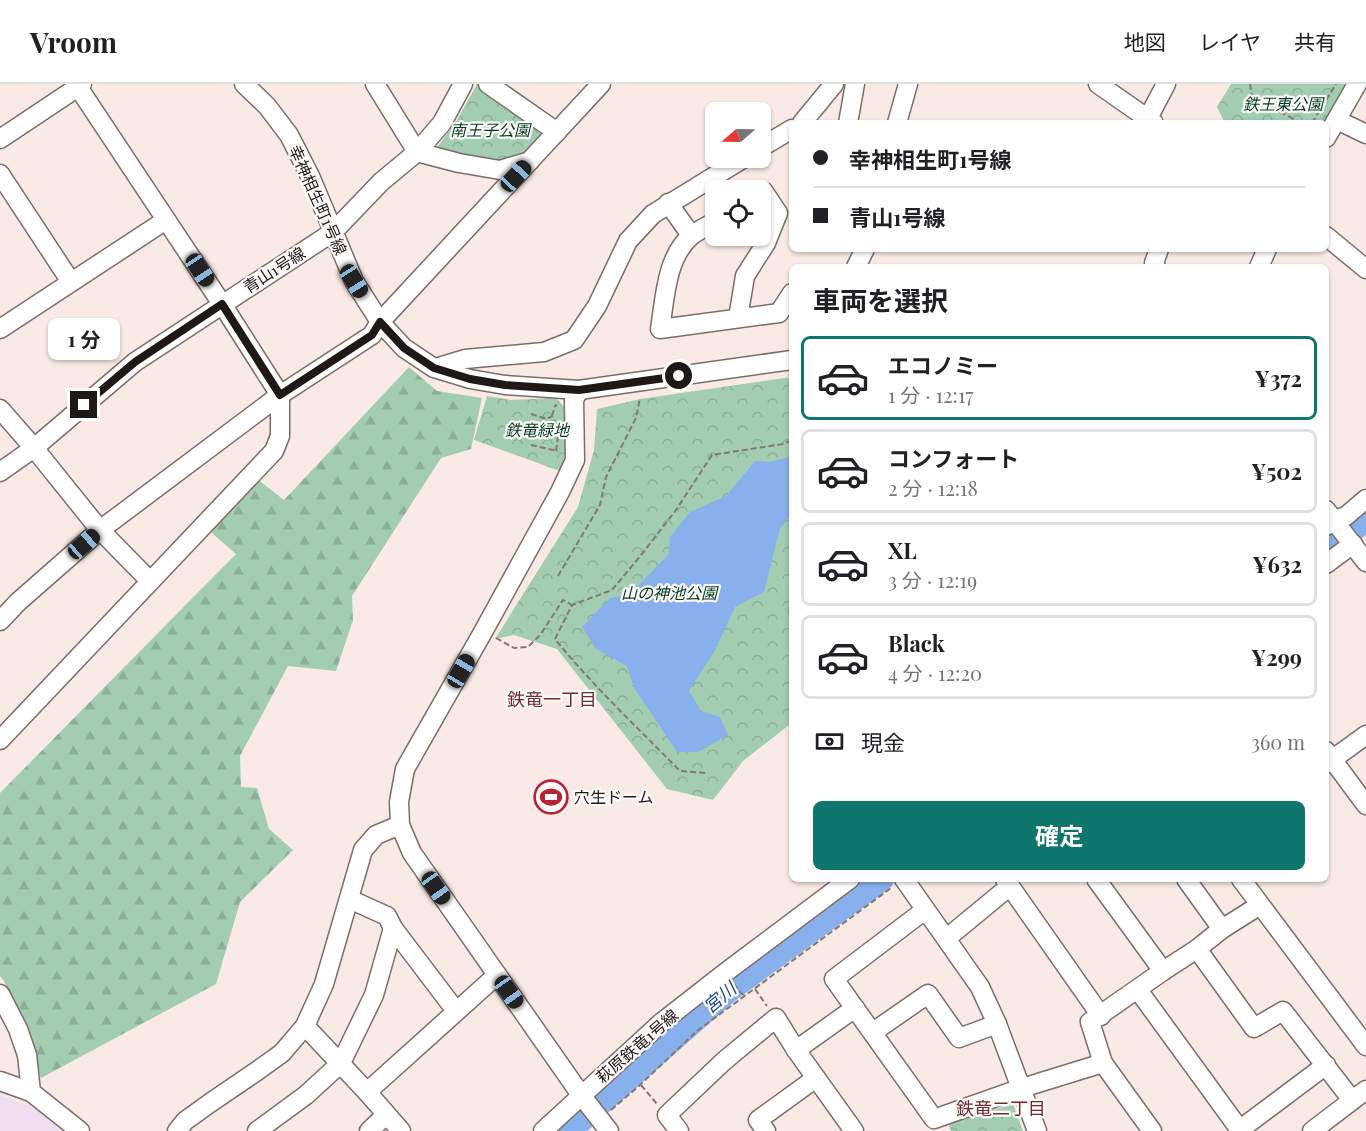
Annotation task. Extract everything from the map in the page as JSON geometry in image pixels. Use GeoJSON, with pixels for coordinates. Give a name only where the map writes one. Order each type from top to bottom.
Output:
{"type":"FeatureCollection","features":[{"type":"Feature","properties":{"kind":"street","name":"幸神相生町1号線"},"geometry":{"type":"LineString","coordinates":[[244,84],[267,106],[288,135],[310,176],[354,281],[380,322],[404,348],[434,368],[470,379],[505,385],[579,390],[789,360]]}},
{"type":"Feature","properties":{"kind":"street"},"geometry":{"type":"LineString","coordinates":[[375,84],[417,152],[500,171],[532,160]]}},
{"type":"Feature","properties":{"kind":"street","name":"青山1号線"},"geometry":{"type":"LineString","coordinates":[[0,472],[33,448],[135,362],[333,232],[381,182],[417,152],[442,123],[463,84]]}},
{"type":"Feature","properties":{"kind":"street"},"geometry":{"type":"LineString","coordinates":[[488,84],[557,132]]}},
{"type":"Feature","properties":{"kind":"street"},"geometry":{"type":"LineString","coordinates":[[0,621],[18,602],[100,530],[280,395],[372,335],[380,322],[602,84]]}},
{"type":"Feature","properties":{"kind":"street"},"geometry":{"type":"LineString","coordinates":[[804,120],[834,84]]}},
{"type":"Feature","properties":{"kind":"street"},"geometry":{"type":"LineString","coordinates":[[849,120],[855,84]]}},
{"type":"Feature","properties":{"kind":"street"},"geometry":{"type":"LineString","coordinates":[[898,120],[908,84]]}},
{"type":"Feature","properties":{"kind":"street"},"geometry":{"type":"LineString","coordinates":[[1098,84],[1151,120],[1166,84]]}},
{"type":"Feature","properties":{"kind":"street"},"geometry":{"type":"LineString","coordinates":[[1329,133],[1357,84]]}},
{"type":"Feature","properties":{"kind":"street"},"geometry":{"type":"LineString","coordinates":[[0,139],[80,86],[280,395],[280,436],[274,451],[0,740]]}},
{"type":"Feature","properties":{"kind":"street"},"geometry":{"type":"LineString","coordinates":[[1337,120],[1366,134]]}},
{"type":"Feature","properties":{"kind":"street"},"geometry":{"type":"LineString","coordinates":[[771,141],[789,131]]}},
{"type":"Feature","properties":{"kind":"street"},"geometry":{"type":"LineString","coordinates":[[434,368],[465,359],[544,351],[574,340],[597,306],[628,242],[653,214],[727,168]]}},
{"type":"Feature","properties":{"kind":"street"},"geometry":{"type":"LineString","coordinates":[[0,174],[72,282]]}},
{"type":"Feature","properties":{"kind":"street"},"geometry":{"type":"LineString","coordinates":[[771,202],[778,213],[771,230]]}},
{"type":"Feature","properties":{"kind":"street"},"geometry":{"type":"LineString","coordinates":[[668,203],[691,235]]}},
{"type":"Feature","properties":{"kind":"street"},"geometry":{"type":"LineString","coordinates":[[0,329],[166,220]]}},
{"type":"Feature","properties":{"kind":"street"},"geometry":{"type":"LineString","coordinates":[[705,227],[691,235],[680,248],[671,266],[660,329],[779,313],[789,298]]}},
{"type":"Feature","properties":{"kind":"street"},"geometry":{"type":"LineString","coordinates":[[1329,238],[1366,269]]}},
{"type":"Feature","properties":{"kind":"street"},"geometry":{"type":"LineString","coordinates":[[738,318],[745,276],[764,246]]}},
{"type":"Feature","properties":{"kind":"street"},"geometry":{"type":"LineString","coordinates":[[579,390],[574,400],[575,460],[560,492],[483,632],[405,769],[399,802],[400,825],[412,853],[581,1095],[599,1127]]}},
{"type":"Feature","properties":{"kind":"street"},"geometry":{"type":"LineString","coordinates":[[0,409],[100,530],[150,581]]}},
{"type":"Feature","properties":{"kind":"street"},"geometry":{"type":"LineString","coordinates":[[1329,519],[1346,516],[1366,499]]}},
{"type":"Feature","properties":{"kind":"street"},"geometry":{"type":"LineString","coordinates":[[1329,519],[1353,544],[1366,562]]}},
{"type":"Feature","properties":{"kind":"street"},"geometry":{"type":"LineString","coordinates":[[1329,562],[1353,544]]}},
{"type":"Feature","properties":{"kind":"street"},"geometry":{"type":"LineString","coordinates":[[1329,757],[1366,735]]}},
{"type":"Feature","properties":{"kind":"street"},"geometry":{"type":"LineString","coordinates":[[1329,759],[1366,805]]}},
{"type":"Feature","properties":{"kind":"street"},"geometry":{"type":"LineString","coordinates":[[177,1131],[210,1102],[282,1053],[305,1026],[324,984],[363,850],[376,835],[400,825]]}},
{"type":"Feature","properties":{"kind":"street","name":"萩原鉄竜1号線"},"geometry":{"type":"LineString","coordinates":[[543,1131],[662,1022],[846,882]]}},
{"type":"Feature","properties":{"kind":"street"},"geometry":{"type":"LineString","coordinates":[[899,882],[947,938],[980,987],[997,1024],[1037,1131]]}},
{"type":"Feature","properties":{"kind":"street"},"geometry":{"type":"LineString","coordinates":[[947,938],[1007,882],[1101,1016]]}},
{"type":"Feature","properties":{"kind":"street"},"geometry":{"type":"LineString","coordinates":[[1098,882],[1163,971]]}},
{"type":"Feature","properties":{"kind":"street"},"geometry":{"type":"LineString","coordinates":[[1188,882],[1222,929]]}},
{"type":"Feature","properties":{"kind":"street"},"geometry":{"type":"LineString","coordinates":[[1243,882],[1364,1038]]}},
{"type":"Feature","properties":{"kind":"street"},"geometry":{"type":"LineString","coordinates":[[349,899],[387,916],[393,928],[456,1011]]}},
{"type":"Feature","properties":{"kind":"street"},"geometry":{"type":"LineString","coordinates":[[1152,1131],[1103,1063],[1090,1022],[1260,905]]}},
{"type":"Feature","properties":{"kind":"street"},"geometry":{"type":"LineString","coordinates":[[925,910],[834,979],[934,1119],[1103,1063]]}},
{"type":"Feature","properties":{"kind":"street"},"geometry":{"type":"LineString","coordinates":[[257,1131],[306,1095],[341,1063],[374,995],[393,928]]}},
{"type":"Feature","properties":{"kind":"street"},"geometry":{"type":"LineString","coordinates":[[1197,949],[1254,1028],[1283,1011],[1326,1065],[1359,1095],[1312,1131]]}},
{"type":"Feature","properties":{"kind":"street"},"geometry":{"type":"LineString","coordinates":[[367,1092],[497,975]]}},
{"type":"Feature","properties":{"kind":"street"},"geometry":{"type":"LineString","coordinates":[[1138,990],[1239,1130],[1326,1065]]}},
{"type":"Feature","properties":{"kind":"street"},"geometry":{"type":"LineString","coordinates":[[0,993],[18,1029],[27,1055],[31,1092]]}},
{"type":"Feature","properties":{"kind":"street"},"geometry":{"type":"LineString","coordinates":[[873,1032],[927,994],[959,1038],[997,1024]]}},
{"type":"Feature","properties":{"kind":"street"},"geometry":{"type":"LineString","coordinates":[[796,1050],[855,1008]]}},
{"type":"Feature","properties":{"kind":"street"},"geometry":{"type":"LineString","coordinates":[[679,1131],[667,1114],[724,1061],[776,1018],[854,1131]]}},
{"type":"Feature","properties":{"kind":"street"},"geometry":{"type":"LineString","coordinates":[[305,1026],[401,1131]]}},
{"type":"Feature","properties":{"kind":"street"},"geometry":{"type":"LineString","coordinates":[[766,1131],[758,1120],[816,1078]]}},
{"type":"Feature","properties":{"kind":"street"},"geometry":{"type":"LineString","coordinates":[[0,1081],[31,1092],[80,1131]]}},
{"type":"Feature","properties":{"kind":"street"},"geometry":{"type":"LineString","coordinates":[[369,1131],[386,1115]]}},
{"type":"Feature","properties":{"kind":"path"},"geometry":{"type":"LineString","coordinates":[[1250,84],[1252,97],[1295,120]]}},
{"type":"Feature","properties":{"kind":"path"},"geometry":{"type":"LineString","coordinates":[[1314,120],[1336,84]]}},
{"type":"Feature","properties":{"kind":"path"},"geometry":{"type":"LineString","coordinates":[[558,576],[600,505],[606,477],[636,418],[640,399],[634,382]]}},
{"type":"Feature","properties":{"kind":"path"},"geometry":{"type":"LineString","coordinates":[[531,414],[547,419],[552,416],[559,430],[556,451]]}},
{"type":"Feature","properties":{"kind":"path"},"geometry":{"type":"LineString","coordinates":[[705,774],[681,771],[555,639],[572,605],[612,590],[676,510],[712,455],[789,441]]}},
{"type":"Feature","properties":{"kind":"path"},"geometry":{"type":"LineString","coordinates":[[531,445],[575,456]]}},
{"type":"Feature","properties":{"kind":"path"},"geometry":{"type":"LineString","coordinates":[[483,632],[514,648],[528,647],[540,635],[562,600],[572,605]]}},
{"type":"Feature","properties":{"kind":"path"},"geometry":{"type":"LineString","coordinates":[[599,1127],[697,1031],[899,882]]}},
{"type":"Feature","properties":{"kind":"path"},"geometry":{"type":"LineString","coordinates":[[754,988],[776,1018]]}},
{"type":"Feature","properties":{"kind":"path"},"geometry":{"type":"LineString","coordinates":[[640,1085],[667,1114]]}},
{"type":"Feature","properties":{"kind":"shaded area"},"geometry":{"type":"Polygon","coordinates":[[[0,1095],[36,1109],[63,1131],[0,1131],[0,1095]]]}},
{"type":"Feature","properties":{"kind":"green space","name":"南王子公園"},"geometry":{"type":"Polygon","coordinates":[[[477,84],[481,84],[547,134],[532,150],[497,164],[439,152],[438,146],[456,122],[477,84]]]}},
{"type":"Feature","properties":{"kind":"green space","name":"鉄王東公園"},"geometry":{"type":"Polygon","coordinates":[[[1231,84],[1348,84],[1327,120],[1224,120],[1217,107],[1231,84]]]}},
{"type":"Feature","properties":{"kind":"green space"},"geometry":{"type":"Polygon","coordinates":[[[409,367],[437,391],[482,398],[471,449],[441,458],[352,596],[353,620],[336,671],[288,666],[240,756],[241,787],[257,788],[269,829],[293,850],[240,902],[216,984],[41,1078],[23,1024],[0,976],[0,793],[236,554],[206,528],[256,478],[284,500],[409,367]]]}},
{"type":"Feature","properties":{"kind":"green space","name":"山の神池公園"},"geometry":{"type":"Polygon","coordinates":[[[789,377],[789,725],[743,761],[713,800],[667,789],[557,649],[514,635],[495,639],[578,507],[594,450],[597,409],[640,399],[789,377]]]}},
{"type":"Feature","properties":{"kind":"green space","name":"鉄竜緑地"},"geometry":{"type":"Polygon","coordinates":[[[487,396],[511,400],[556,398],[569,412],[568,447],[560,471],[474,440],[487,396]]]}},
{"type":"Feature","properties":{"kind":"green space"},"geometry":{"type":"Polygon","coordinates":[[[1013,1104],[1023,1131],[951,1131],[948,1123],[1013,1104]]]}},
{"type":"Feature","properties":{"kind":"water"},"geometry":{"type":"Polygon","coordinates":[[[789,457],[789,517],[780,528],[764,592],[735,607],[714,652],[689,691],[701,711],[720,717],[728,735],[698,752],[677,752],[634,688],[627,666],[596,649],[582,627],[610,598],[629,595],[669,554],[670,537],[690,512],[726,496],[755,461],[770,462],[789,457]]]}},
{"type":"Feature","properties":{"kind":"waterway","name":"宮川"},"geometry":{"type":"LineString","coordinates":[[1329,548],[1366,520]]}},
{"type":"Feature","properties":{"kind":"waterway","name":"宮川"},"geometry":{"type":"LineString","coordinates":[[569,1131],[728,991],[878,882]]}},
{"type":"Feature","properties":{"kind":"place","name":"穴生ドーム"},"geometry":{"type":"Point","coordinates":[551,797]}},
{"type":"Feature","properties":{"kind":"district","name":"鉄竜一丁目"},"geometry":{"type":"Point","coordinates":[552,700]}},
{"type":"Feature","properties":{"kind":"district","name":"鉄竜二丁目"},"geometry":{"type":"Point","coordinates":[1001,1109]}},
{"type":"Feature","properties":{"kind":"route"},"geometry":{"type":"LineString","coordinates":[[84,405],[135,362],[222,304],[280,395],[372,335],[380,322],[404,348],[434,368],[470,379],[505,385],[579,390],[679,376]]}}]}
